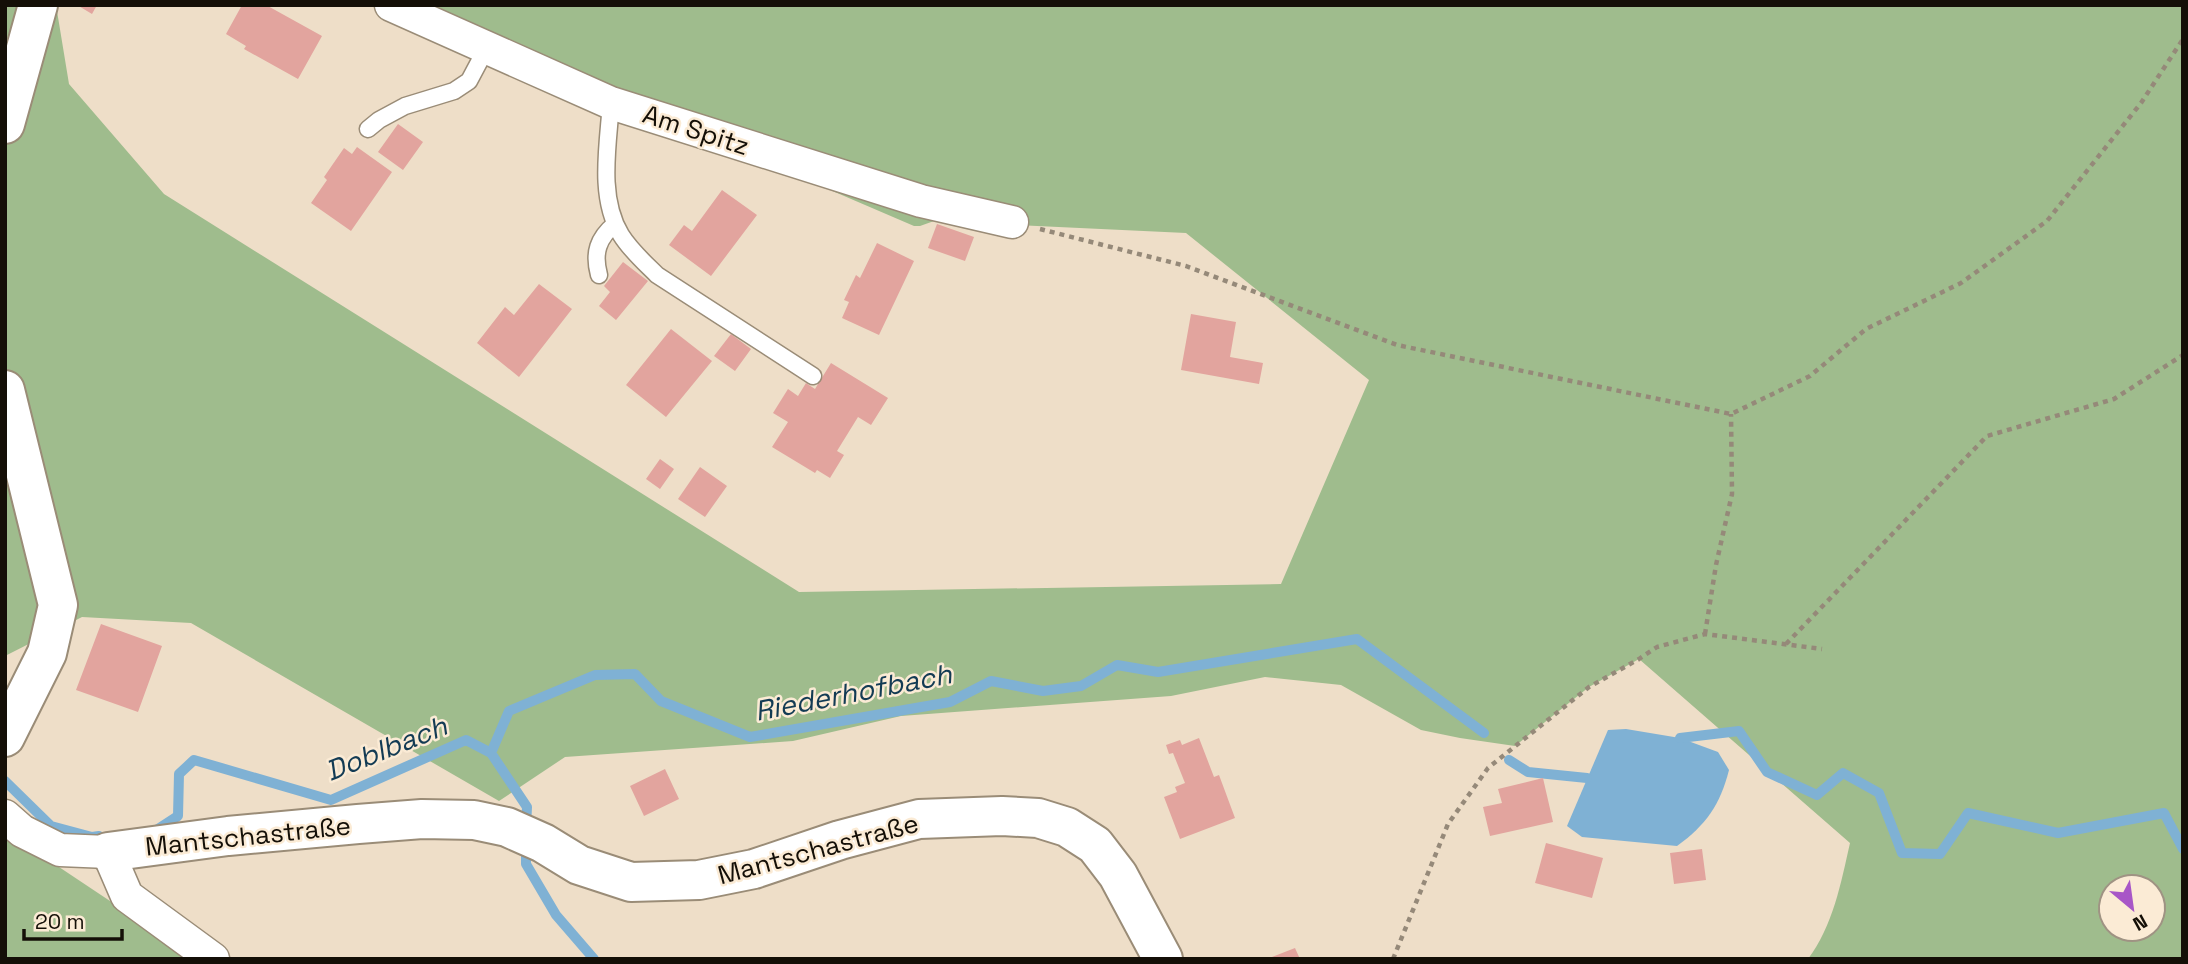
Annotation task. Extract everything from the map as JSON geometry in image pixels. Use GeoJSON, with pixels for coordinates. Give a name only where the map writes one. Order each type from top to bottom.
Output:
{"type":"FeatureCollection","features":[{"type":"Feature","properties":{"kind":"street"},"geometry":{"type":"LineString","coordinates":[[5,124],[38,5]]}},
{"type":"Feature","properties":{"kind":"street","name":"Am Spitz"},"geometry":{"type":"LineString","coordinates":[[391,5],[611,103],[921,201],[1012,222]]}},
{"type":"Feature","properties":{"kind":"street"},"geometry":{"type":"LineString","coordinates":[[5,390],[58,605],[47,653],[5,737]]}},
{"type":"Feature","properties":{"kind":"street","name":"Mantschastraße"},"geometry":{"type":"LineString","coordinates":[[5,816],[22,831],[60,850],[108,852],[228,836],[422,819],[474,820],[507,827],[543,843],[579,865],[631,882],[699,880],[754,869],[840,840],[919,819],[1002,816],[1038,818],[1067,827],[1094,845],[1118,875],[1163,959]]}},
{"type":"Feature","properties":{"kind":"street"},"geometry":{"type":"LineString","coordinates":[[108,852],[127,896],[213,959]]}},
{"type":"Feature","properties":{"kind":"lane"},"geometry":{"type":"LineString","coordinates":[[368,129],[405,106],[454,91],[469,81],[486,49]]}},
{"type":"Feature","properties":{"kind":"lane"},"geometry":{"type":"LineString","coordinates":[[611,103],[608,203],[615,224],[635,254],[657,275],[813,376]]}},
{"type":"Feature","properties":{"kind":"lane"},"geometry":{"type":"LineString","coordinates":[[599,275],[599,240],[615,224]]}},
{"type":"Feature","properties":{"kind":"path"},"geometry":{"type":"LineString","coordinates":[[1012,222],[1186,266],[1397,345],[1731,414],[1810,376],[1866,328],[1961,283],[2047,221],[2141,103],[2183,39]]}},
{"type":"Feature","properties":{"kind":"path"},"geometry":{"type":"LineString","coordinates":[[1786,644],[1987,436],[2114,399],[2183,355]]}},
{"type":"Feature","properties":{"kind":"path"},"geometry":{"type":"LineString","coordinates":[[1705,634],[1716,565],[1732,494],[1731,414]]}},
{"type":"Feature","properties":{"kind":"path"},"geometry":{"type":"LineString","coordinates":[[1393,959],[1448,824],[1488,768],[1589,687],[1657,647],[1705,634],[1822,649]]}},
{"type":"Feature","properties":{"kind":"green space"},"geometry":{"type":"Polygon","coordinates":[[[5,5],[56,5],[69,84],[164,194],[799,592],[1281,584],[1369,380],[1186,233],[934,221],[914,226],[428,17],[382,5],[2183,5],[2183,959],[1808,959],[1830,918],[1850,843],[1639,659],[1589,687],[1515,746],[1421,730],[1341,685],[1265,677],[1171,696],[901,716],[793,741],[565,757],[499,801],[191,623],[82,617],[5,656],[5,5]]]}},
{"type":"Feature","properties":{"kind":"green space"},"geometry":{"type":"Polygon","coordinates":[[[5,831],[197,959],[5,959],[5,831]]]}},
{"type":"Feature","properties":{"kind":"water"},"geometry":{"type":"Polygon","coordinates":[[[1626,729],[1680,738],[1718,752],[1729,770],[1721,794],[1704,822],[1677,846],[1582,837],[1567,826],[1608,730],[1626,729]]]}},
{"type":"Feature","properties":{"kind":"building"},"geometry":{"type":"Polygon","coordinates":[[[77,5],[97,5],[92,14],[77,5]]]}},
{"type":"Feature","properties":{"kind":"building"},"geometry":{"type":"Polygon","coordinates":[[[242,5],[266,5],[322,36],[298,79],[244,49],[246,46],[226,34],[242,5]]]}},
{"type":"Feature","properties":{"kind":"building"},"geometry":{"type":"Polygon","coordinates":[[[398,124],[423,142],[403,170],[378,152],[398,124]]]}},
{"type":"Feature","properties":{"kind":"building"},"geometry":{"type":"Polygon","coordinates":[[[357,147],[392,172],[351,231],[311,203],[327,180],[324,177],[344,148],[352,154],[357,147]]]}},
{"type":"Feature","properties":{"kind":"building"},"geometry":{"type":"Polygon","coordinates":[[[722,190],[757,215],[711,276],[669,245],[684,225],[692,231],[722,190]]]}},
{"type":"Feature","properties":{"kind":"building"},"geometry":{"type":"Polygon","coordinates":[[[937,224],[974,237],[965,261],[928,248],[937,224]]]}},
{"type":"Feature","properties":{"kind":"building"},"geometry":{"type":"Polygon","coordinates":[[[877,243],[914,261],[879,335],[842,318],[849,302],[844,300],[856,275],[860,278],[877,243]]]}},
{"type":"Feature","properties":{"kind":"building"},"geometry":{"type":"Polygon","coordinates":[[[623,262],[648,281],[616,320],[599,306],[610,292],[604,286],[623,262]]]}},
{"type":"Feature","properties":{"kind":"building"},"geometry":{"type":"Polygon","coordinates":[[[539,284],[572,309],[519,377],[477,343],[505,307],[514,315],[539,284]]]}},
{"type":"Feature","properties":{"kind":"building"},"geometry":{"type":"Polygon","coordinates":[[[1191,314],[1236,322],[1230,357],[1263,363],[1259,384],[1181,370],[1191,314]]]}},
{"type":"Feature","properties":{"kind":"building"},"geometry":{"type":"Polygon","coordinates":[[[671,329],[712,361],[666,417],[626,385],[671,329]]]}},
{"type":"Feature","properties":{"kind":"building"},"geometry":{"type":"Polygon","coordinates":[[[731,334],[751,349],[735,371],[714,356],[731,334]]]}},
{"type":"Feature","properties":{"kind":"building"},"geometry":{"type":"Polygon","coordinates":[[[831,363],[888,398],[871,425],[858,417],[837,451],[844,455],[830,478],[817,470],[815,473],[772,447],[788,422],[773,413],[788,389],[798,396],[806,383],[815,389],[831,363]]]}},
{"type":"Feature","properties":{"kind":"building"},"geometry":{"type":"Polygon","coordinates":[[[660,459],[674,469],[660,489],[646,479],[660,459]]]}},
{"type":"Feature","properties":{"kind":"building"},"geometry":{"type":"Polygon","coordinates":[[[700,467],[727,486],[705,517],[678,499],[700,467]]]}},
{"type":"Feature","properties":{"kind":"building"},"geometry":{"type":"Polygon","coordinates":[[[101,624],[162,646],[138,712],[76,690],[101,624]]]}},
{"type":"Feature","properties":{"kind":"building"},"geometry":{"type":"Polygon","coordinates":[[[1199,738],[1214,777],[1219,775],[1235,818],[1180,839],[1164,797],[1177,792],[1175,787],[1185,783],[1173,753],[1169,754],[1166,745],[1180,740],[1182,745],[1199,738]]]}},
{"type":"Feature","properties":{"kind":"building"},"geometry":{"type":"Polygon","coordinates":[[[665,769],[679,799],[644,816],[630,786],[665,769]]]}},
{"type":"Feature","properties":{"kind":"building"},"geometry":{"type":"Polygon","coordinates":[[[1543,778],[1553,822],[1490,836],[1483,807],[1502,803],[1498,789],[1543,778]]]}},
{"type":"Feature","properties":{"kind":"building"},"geometry":{"type":"Polygon","coordinates":[[[1546,843],[1603,858],[1592,898],[1535,883],[1546,843]]]}},
{"type":"Feature","properties":{"kind":"building"},"geometry":{"type":"Polygon","coordinates":[[[1702,849],[1706,880],[1674,884],[1670,853],[1702,849]]]}},
{"type":"Feature","properties":{"kind":"building"},"geometry":{"type":"Polygon","coordinates":[[[1295,948],[1300,959],[1267,959],[1295,948]]]}},
{"type":"Feature","properties":{"kind":"waterway","name":"Riederhofbach"},"geometry":{"type":"LineString","coordinates":[[491,753],[509,711],[595,675],[635,674],[661,701],[750,737],[950,702],[991,681],[1043,691],[1081,686],[1117,665],[1158,672],[1357,639],[1484,733]]}},
{"type":"Feature","properties":{"kind":"waterway","name":"Riederhofbach"},"geometry":{"type":"LineString","coordinates":[[1680,738],[1739,731],[1767,772],[1817,795],[1843,773],[1879,793],[1902,853],[1940,854],[1968,813],[2058,833],[2164,813],[2183,849]]}},
{"type":"Feature","properties":{"kind":"waterway","name":"Doblbach"},"geometry":{"type":"LineString","coordinates":[[155,831],[178,816],[179,774],[194,760],[331,800],[466,740],[491,753],[527,807],[526,827]]}},
{"type":"Feature","properties":{"kind":"waterway","name":"Riederhofbach"},"geometry":{"type":"LineString","coordinates":[[1509,760],[1528,772],[1587,778]]}},
{"type":"Feature","properties":{"kind":"waterway","name":"Doblbach"},"geometry":{"type":"LineString","coordinates":[[5,781],[51,826],[92,837],[99,836]]}},
{"type":"Feature","properties":{"kind":"waterway","name":"Doblbach"},"geometry":{"type":"LineString","coordinates":[[526,846],[526,864],[556,915],[594,959]]}}]}
